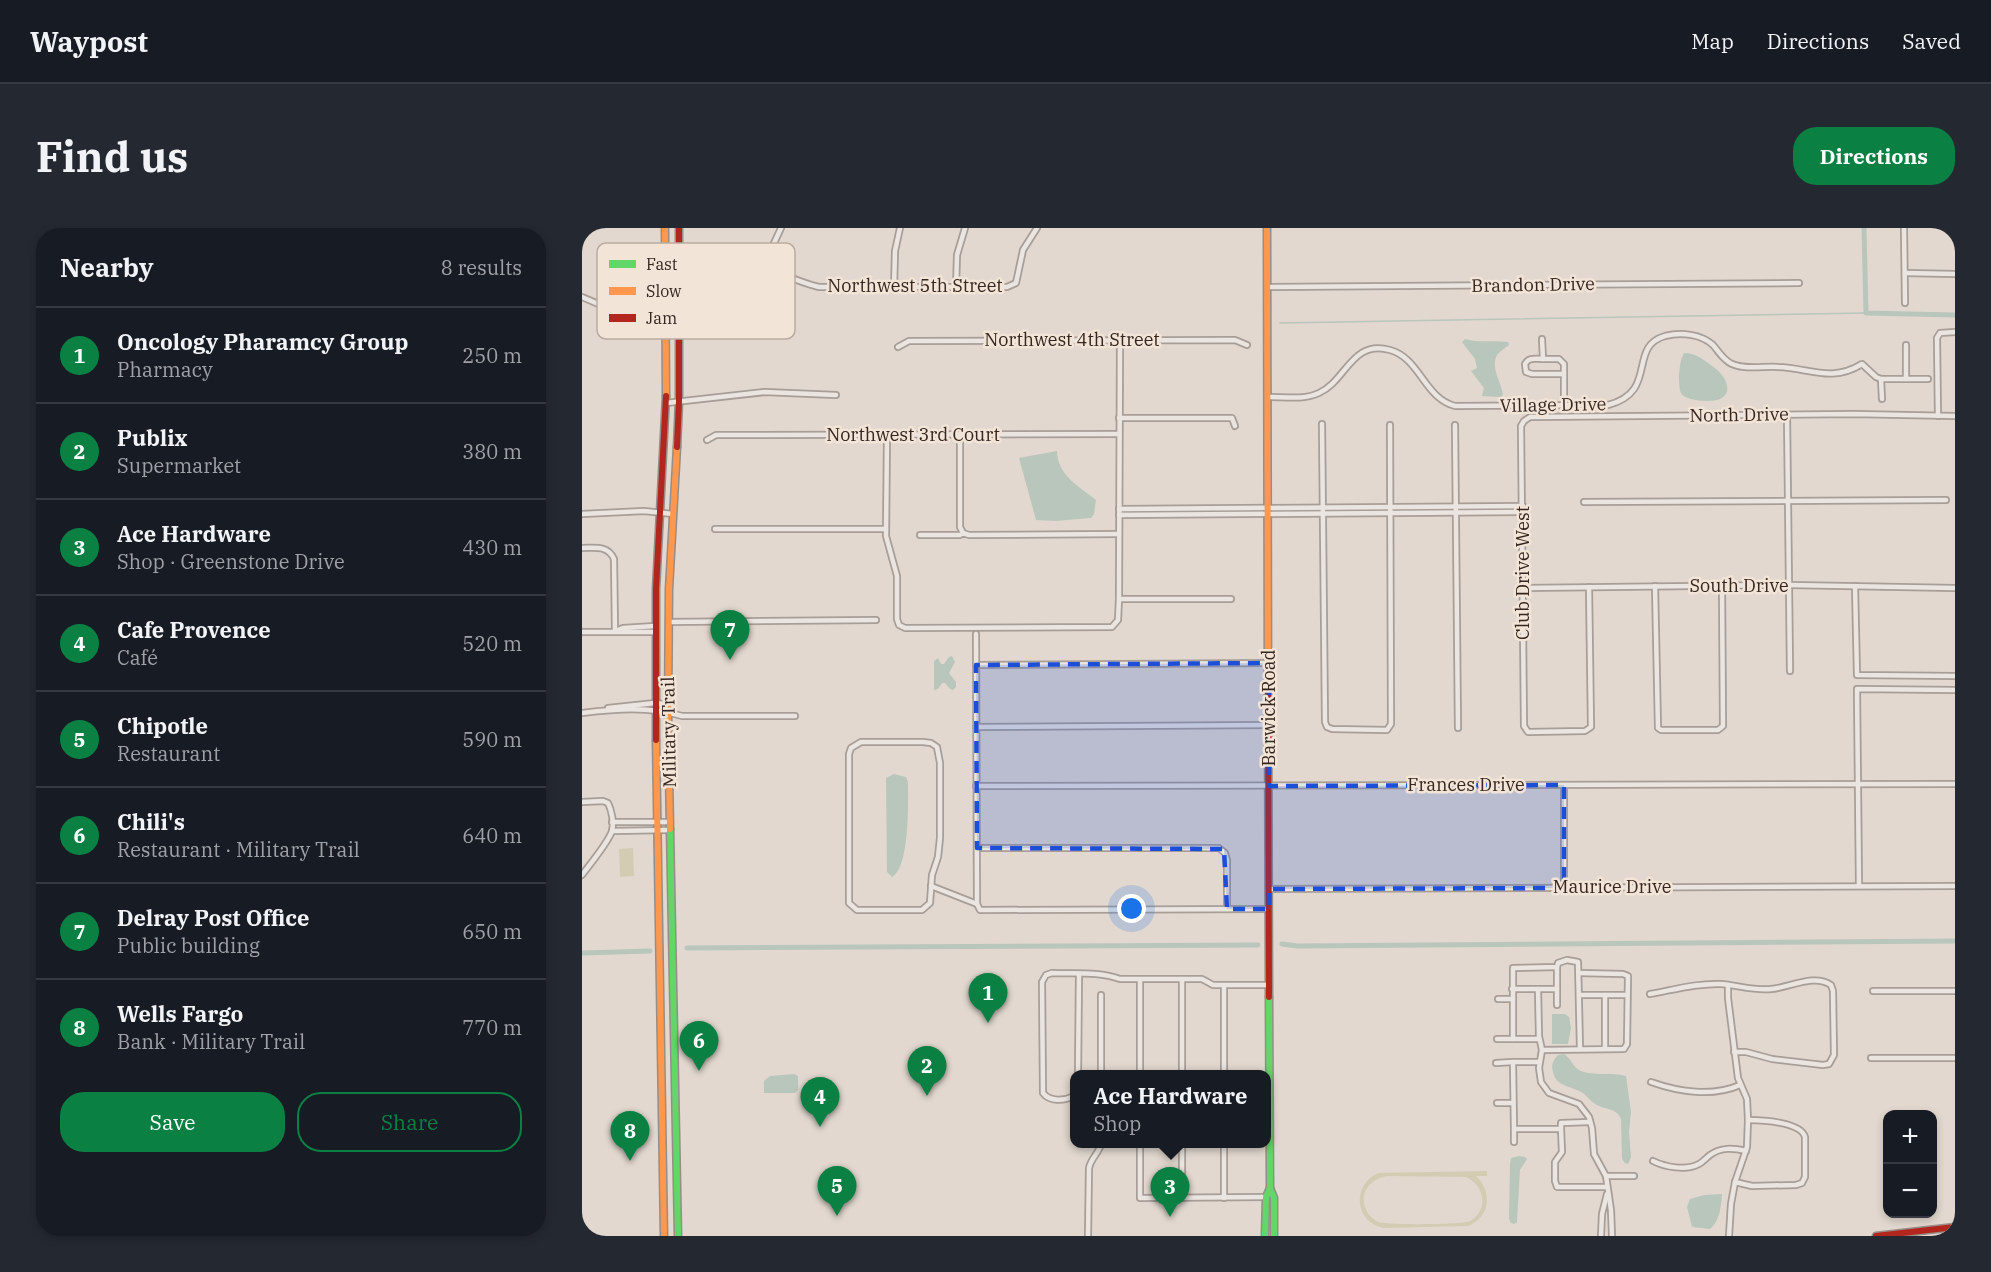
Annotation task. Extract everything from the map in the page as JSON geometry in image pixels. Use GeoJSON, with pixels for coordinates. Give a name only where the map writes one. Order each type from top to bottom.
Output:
{"type":"FeatureCollection","features":[{"type":"Feature","properties":{"kind":"main road","name":"Military Trail"},"geometry":{"type":"LineString","coordinates":[[665,228],[665,243]]}},
{"type":"Feature","properties":{"kind":"main road","name":"Barwick Road"},"geometry":{"type":"LineString","coordinates":[[1267,228],[1269,1070]]}},
{"type":"Feature","properties":{"kind":"main road","name":"Military Trail"},"geometry":{"type":"LineString","coordinates":[[664,1236],[655,629],[666,403],[666,339]]}},
{"type":"Feature","properties":{"kind":"main road","name":"Military Trail"},"geometry":{"type":"LineString","coordinates":[[678,1236],[668,712],[670,704],[669,622],[679,401],[679,339]]}},
{"type":"Feature","properties":{"kind":"main road","name":"Barwick Road"},"geometry":{"type":"LineString","coordinates":[[1270,1148],[1270,1188],[1274,1198],[1274,1236]]}},
{"type":"Feature","properties":{"kind":"main road","name":"Barwick Road"},"geometry":{"type":"LineString","coordinates":[[1265,1236],[1266,1197],[1270,1188]]}},
{"type":"Feature","properties":{"kind":"main road"},"geometry":{"type":"LineString","coordinates":[[1876,1236],[1955,1227]]}},
{"type":"Feature","properties":{"kind":"street"},"geometry":{"type":"LineString","coordinates":[[774,243],[781,228]]}},
{"type":"Feature","properties":{"kind":"street"},"geometry":{"type":"LineString","coordinates":[[894,288],[895,251],[900,228]]}},
{"type":"Feature","properties":{"kind":"street"},"geometry":{"type":"LineString","coordinates":[[956,288],[957,255],[965,228]]}},
{"type":"Feature","properties":{"kind":"street","name":"Northwest 5th Street"},"geometry":{"type":"LineString","coordinates":[[795,278],[819,287],[1007,287],[1013,285],[1017,279],[1023,250],[1037,228]]}},
{"type":"Feature","properties":{"kind":"street"},"geometry":{"type":"LineString","coordinates":[[1904,228],[1905,303]]}},
{"type":"Feature","properties":{"kind":"street"},"geometry":{"type":"LineString","coordinates":[[1905,273],[1955,274]]}},
{"type":"Feature","properties":{"kind":"street","name":"Brandon Drive"},"geometry":{"type":"LineString","coordinates":[[1268,288],[1799,283]]}},
{"type":"Feature","properties":{"kind":"street"},"geometry":{"type":"LineString","coordinates":[[582,297],[597,303]]}},
{"type":"Feature","properties":{"kind":"street"},"geometry":{"type":"LineString","coordinates":[[1938,416],[1937,338],[1940,333],[1955,332]]}},
{"type":"Feature","properties":{"kind":"street","name":"Village Drive"},"geometry":{"type":"LineString","coordinates":[[1269,397],[1303,397],[1316,394],[1328,388],[1354,358],[1365,351],[1378,348],[1390,350],[1405,357],[1432,393],[1449,404],[1462,407],[1608,405],[1629,396],[1640,381],[1642,364],[1649,347],[1665,336],[1674,335],[1701,338],[1713,346],[1727,361],[1738,366],[1780,367],[1828,374],[1854,369],[1862,364],[1881,379],[1928,379]]}},
{"type":"Feature","properties":{"kind":"street"},"geometry":{"type":"LineString","coordinates":[[887,435],[886,528],[897,576],[899,625],[905,628],[976,631],[1115,626],[1118,620],[1119,599],[1120,339]]}},
{"type":"Feature","properties":{"kind":"street"},"geometry":{"type":"LineString","coordinates":[[1542,339],[1543,359]]}},
{"type":"Feature","properties":{"kind":"street","name":"Northwest 4th Street"},"geometry":{"type":"LineString","coordinates":[[898,347],[909,340],[1235,340],[1247,345]]}},
{"type":"Feature","properties":{"kind":"street"},"geometry":{"type":"LineString","coordinates":[[1905,345],[1906,379]]}},
{"type":"Feature","properties":{"kind":"street"},"geometry":{"type":"LineString","coordinates":[[1564,374],[1529,374],[1526,372],[1525,364],[1531,358],[1563,361],[1564,374],[1564,406]]}},
{"type":"Feature","properties":{"kind":"street"},"geometry":{"type":"LineString","coordinates":[[1881,379],[1882,399]]}},
{"type":"Feature","properties":{"kind":"street"},"geometry":{"type":"LineString","coordinates":[[666,403],[765,392],[836,395]]}},
{"type":"Feature","properties":{"kind":"street"},"geometry":{"type":"LineString","coordinates":[[1787,415],[1790,670]]}},
{"type":"Feature","properties":{"kind":"street","name":"North Drive"},"geometry":{"type":"LineString","coordinates":[[1524,420],[1530,417],[1955,416]]}},
{"type":"Feature","properties":{"kind":"street"},"geometry":{"type":"LineString","coordinates":[[1119,418],[1232,418],[1235,426]]}},
{"type":"Feature","properties":{"kind":"street","name":"Club Drive West"},"geometry":{"type":"LineString","coordinates":[[1524,420],[1521,426],[1524,726],[1528,732],[1585,731],[1590,727],[1589,587]]}},
{"type":"Feature","properties":{"kind":"street"},"geometry":{"type":"LineString","coordinates":[[1322,424],[1325,722],[1327,727],[1332,729],[1387,729],[1391,724],[1390,425]]}},
{"type":"Feature","properties":{"kind":"street"},"geometry":{"type":"LineString","coordinates":[[1455,425],[1458,728]]}},
{"type":"Feature","properties":{"kind":"street"},"geometry":{"type":"LineString","coordinates":[[960,434],[960,527],[963,533]]}},
{"type":"Feature","properties":{"kind":"street","name":"Northwest 3rd Court"},"geometry":{"type":"LineString","coordinates":[[707,440],[716,435],[1119,434]]}},
{"type":"Feature","properties":{"kind":"street"},"geometry":{"type":"LineString","coordinates":[[1584,502],[1946,501]]}},
{"type":"Feature","properties":{"kind":"street"},"geometry":{"type":"LineString","coordinates":[[1269,512],[1390,507],[1523,509]]}},
{"type":"Feature","properties":{"kind":"street"},"geometry":{"type":"LineString","coordinates":[[1119,512],[1390,514],[1523,509]]}},
{"type":"Feature","properties":{"kind":"street"},"geometry":{"type":"LineString","coordinates":[[582,514],[644,511],[673,514]]}},
{"type":"Feature","properties":{"kind":"street"},"geometry":{"type":"LineString","coordinates":[[715,529],[886,528]]}},
{"type":"Feature","properties":{"kind":"street"},"geometry":{"type":"LineString","coordinates":[[920,535],[1119,534]]}},
{"type":"Feature","properties":{"kind":"street"},"geometry":{"type":"LineString","coordinates":[[582,548],[600,548],[611,552],[614,559],[615,631]]}},
{"type":"Feature","properties":{"kind":"street","name":"South Drive"},"geometry":{"type":"LineString","coordinates":[[1523,588],[1789,585],[1955,588]]}},
{"type":"Feature","properties":{"kind":"street"},"geometry":{"type":"LineString","coordinates":[[1655,586],[1658,728],[1661,730],[1718,730],[1723,726],[1722,586]]}},
{"type":"Feature","properties":{"kind":"street"},"geometry":{"type":"LineString","coordinates":[[1855,586],[1857,675],[1955,676]]}},
{"type":"Feature","properties":{"kind":"street"},"geometry":{"type":"LineString","coordinates":[[1119,599],[1231,599]]}},
{"type":"Feature","properties":{"kind":"street"},"geometry":{"type":"LineString","coordinates":[[669,622],[876,620]]}},
{"type":"Feature","properties":{"kind":"street"},"geometry":{"type":"LineString","coordinates":[[582,632],[655,629]]}},
{"type":"Feature","properties":{"kind":"street"},"geometry":{"type":"LineString","coordinates":[[976,631],[976,848],[977,904],[980,910],[1269,909]]}},
{"type":"Feature","properties":{"kind":"street"},"geometry":{"type":"LineString","coordinates":[[976,665],[1269,663]]}},
{"type":"Feature","properties":{"kind":"street"},"geometry":{"type":"LineString","coordinates":[[1859,886],[1857,689],[1955,690]]}},
{"type":"Feature","properties":{"kind":"street"},"geometry":{"type":"LineString","coordinates":[[603,711],[609,707],[670,704]]}},
{"type":"Feature","properties":{"kind":"street"},"geometry":{"type":"LineString","coordinates":[[582,713],[655,710],[682,716],[795,716]]}},
{"type":"Feature","properties":{"kind":"street"},"geometry":{"type":"LineString","coordinates":[[976,727],[1269,725]]}},
{"type":"Feature","properties":{"kind":"street"},"geometry":{"type":"LineString","coordinates":[[861,742],[923,742],[934,746],[939,752],[940,838],[931,886],[930,903],[922,910],[857,910],[849,903],[849,754],[853,747],[861,742]]}},
{"type":"Feature","properties":{"kind":"street","name":"Frances Drive"},"geometry":{"type":"LineString","coordinates":[[976,786],[1955,784]]}},
{"type":"Feature","properties":{"kind":"street"},"geometry":{"type":"LineString","coordinates":[[1564,785],[1564,888]]}},
{"type":"Feature","properties":{"kind":"street"},"geometry":{"type":"LineString","coordinates":[[582,802],[603,801],[608,803],[612,810],[612,831],[582,875]]}},
{"type":"Feature","properties":{"kind":"street"},"geometry":{"type":"LineString","coordinates":[[612,822],[670,822]]}},
{"type":"Feature","properties":{"kind":"street"},"geometry":{"type":"LineString","coordinates":[[612,831],[670,830]]}},
{"type":"Feature","properties":{"kind":"street"},"geometry":{"type":"LineString","coordinates":[[976,848],[1215,847],[1222,850],[1227,860],[1227,909]]}},
{"type":"Feature","properties":{"kind":"street"},"geometry":{"type":"LineString","coordinates":[[931,886],[977,904]]}},
{"type":"Feature","properties":{"kind":"street","name":"Maurice Drive"},"geometry":{"type":"LineString","coordinates":[[1269,889],[1955,886]]}},
{"type":"Feature","properties":{"kind":"street"},"geometry":{"type":"LineString","coordinates":[[1557,1005],[1558,963],[1567,960],[1578,962],[1580,1049]]}},
{"type":"Feature","properties":{"kind":"street"},"geometry":{"type":"LineString","coordinates":[[1513,1039],[1512,968],[1557,968]]}},
{"type":"Feature","properties":{"kind":"street"},"geometry":{"type":"LineString","coordinates":[[1070,1098],[1055,1100],[1043,1093],[1042,982],[1046,975],[1052,973],[1109,975],[1120,979],[1202,979],[1209,984],[1269,985]]}},
{"type":"Feature","properties":{"kind":"street"},"geometry":{"type":"LineString","coordinates":[[1542,1050],[1624,1048],[1627,1044],[1628,976],[1579,973]]}},
{"type":"Feature","properties":{"kind":"street"},"geometry":{"type":"LineString","coordinates":[[1078,1070],[1079,974]]}},
{"type":"Feature","properties":{"kind":"street"},"geometry":{"type":"LineString","coordinates":[[1140,979],[1140,1070]]}},
{"type":"Feature","properties":{"kind":"street"},"geometry":{"type":"LineString","coordinates":[[1182,979],[1182,1070]]}},
{"type":"Feature","properties":{"kind":"street"},"geometry":{"type":"LineString","coordinates":[[1650,994],[1707,984],[1771,989],[1808,982],[1826,982],[1831,985],[1834,1055],[1832,1062],[1826,1065],[1734,1052]]}},
{"type":"Feature","properties":{"kind":"street"},"geometry":{"type":"LineString","coordinates":[[1224,985],[1224,1070]]}},
{"type":"Feature","properties":{"kind":"street"},"geometry":{"type":"LineString","coordinates":[[1728,985],[1734,1052],[1740,1085],[1747,1099],[1748,1120],[1746,1151],[1735,1182],[1731,1204],[1729,1236]]}},
{"type":"Feature","properties":{"kind":"street"},"geometry":{"type":"LineString","coordinates":[[1512,989],[1557,989]]}},
{"type":"Feature","properties":{"kind":"street"},"geometry":{"type":"LineString","coordinates":[[1538,989],[1539,1039],[1542,1050],[1539,1073],[1544,1087],[1555,1097],[1579,1104],[1590,1122],[1594,1154],[1606,1176],[1612,1236]]}},
{"type":"Feature","properties":{"kind":"street"},"geometry":{"type":"LineString","coordinates":[[1873,991],[1955,991]]}},
{"type":"Feature","properties":{"kind":"street"},"geometry":{"type":"LineString","coordinates":[[1579,994],[1627,995]]}},
{"type":"Feature","properties":{"kind":"street"},"geometry":{"type":"LineString","coordinates":[[1101,995],[1101,1070]]}},
{"type":"Feature","properties":{"kind":"street"},"geometry":{"type":"LineString","coordinates":[[1605,995],[1605,1049]]}},
{"type":"Feature","properties":{"kind":"street"},"geometry":{"type":"LineString","coordinates":[[1498,999],[1512,999]]}},
{"type":"Feature","properties":{"kind":"street"},"geometry":{"type":"LineString","coordinates":[[1497,1039],[1539,1039]]}},
{"type":"Feature","properties":{"kind":"street"},"geometry":{"type":"LineString","coordinates":[[1871,1059],[1955,1058]]}},
{"type":"Feature","properties":{"kind":"street"},"geometry":{"type":"LineString","coordinates":[[1497,1062],[1539,1062]]}},
{"type":"Feature","properties":{"kind":"street"},"geometry":{"type":"LineString","coordinates":[[1513,1062],[1514,1142]]}},
{"type":"Feature","properties":{"kind":"street"},"geometry":{"type":"LineString","coordinates":[[1651,1082],[1670,1088],[1700,1092],[1725,1090],[1740,1085]]}},
{"type":"Feature","properties":{"kind":"street"},"geometry":{"type":"LineString","coordinates":[[1497,1103],[1514,1103]]}},
{"type":"Feature","properties":{"kind":"street"},"geometry":{"type":"LineString","coordinates":[[1735,1182],[1752,1186],[1796,1185],[1802,1183],[1806,1177],[1805,1134],[1800,1129],[1770,1120],[1748,1120]]}},
{"type":"Feature","properties":{"kind":"street"},"geometry":{"type":"LineString","coordinates":[[1590,1122],[1561,1123],[1562,1152],[1555,1162],[1555,1181],[1557,1187],[1607,1189]]}},
{"type":"Feature","properties":{"kind":"street"},"geometry":{"type":"LineString","coordinates":[[1514,1129],[1561,1129]]}},
{"type":"Feature","properties":{"kind":"street"},"geometry":{"type":"LineString","coordinates":[[1088,1236],[1089,1168],[1090,1161],[1100,1148]]}},
{"type":"Feature","properties":{"kind":"street"},"geometry":{"type":"LineString","coordinates":[[1140,1148],[1140,1198],[1266,1197]]}},
{"type":"Feature","properties":{"kind":"street"},"geometry":{"type":"LineString","coordinates":[[1182,1148],[1182,1198]]}},
{"type":"Feature","properties":{"kind":"street"},"geometry":{"type":"LineString","coordinates":[[1224,1148],[1224,1198]]}},
{"type":"Feature","properties":{"kind":"street"},"geometry":{"type":"LineString","coordinates":[[1653,1161],[1663,1167],[1691,1167],[1698,1165],[1720,1150],[1732,1148],[1746,1151]]}},
{"type":"Feature","properties":{"kind":"street"},"geometry":{"type":"LineString","coordinates":[[1606,1176],[1634,1176]]}},
{"type":"Feature","properties":{"kind":"street"},"geometry":{"type":"LineString","coordinates":[[1601,1236],[1607,1189]]}},
{"type":"Feature","properties":{"kind":"highlighted area"},"geometry":{"type":"Polygon","coordinates":[[[1269,663],[1269,786],[1564,785],[1564,888],[1269,889],[1269,909],[1227,909],[1224,849],[977,848],[976,665],[1269,663]]]}},
{"type":"Feature","properties":{"kind":"shaded area"},"geometry":{"type":"Polygon","coordinates":[[[1465,339],[1508,342],[1509,345],[1497,355],[1495,360],[1503,395],[1500,397],[1482,396],[1484,388],[1471,371],[1477,368],[1475,359],[1462,342],[1465,339]]]}},
{"type":"Feature","properties":{"kind":"shaded area"},"geometry":{"type":"Polygon","coordinates":[[[1684,353],[1697,356],[1719,372],[1727,384],[1727,392],[1724,396],[1720,399],[1705,401],[1683,396],[1679,375],[1684,353]]]}},
{"type":"Feature","properties":{"kind":"shaded area"},"geometry":{"type":"Polygon","coordinates":[[[1057,451],[1065,474],[1096,500],[1094,514],[1091,518],[1036,520],[1019,458],[1057,451]]]}},
{"type":"Feature","properties":{"kind":"shaded area"},"geometry":{"type":"Polygon","coordinates":[[[952,656],[955,662],[949,673],[956,682],[956,687],[953,690],[942,683],[938,689],[934,690],[934,661],[938,658],[941,664],[944,664],[952,656]]]}},
{"type":"Feature","properties":{"kind":"shaded area"},"geometry":{"type":"Polygon","coordinates":[[[894,774],[906,777],[908,804],[905,848],[898,871],[892,877],[887,872],[886,778],[894,774]]]}},
{"type":"Feature","properties":{"kind":"shaded area"},"geometry":{"type":"Polygon","coordinates":[[[633,848],[634,876],[620,877],[619,849],[633,848]]]}},
{"type":"Feature","properties":{"kind":"shaded area"},"geometry":{"type":"Polygon","coordinates":[[[1552,1014],[1565,1014],[1569,1017],[1571,1028],[1568,1044],[1552,1044],[1552,1014]]]}},
{"type":"Feature","properties":{"kind":"shaded area"},"geometry":{"type":"Polygon","coordinates":[[[1564,1054],[1581,1071],[1626,1076],[1631,1112],[1629,1132],[1631,1157],[1628,1164],[1622,1159],[1619,1115],[1600,1107],[1583,1093],[1557,1081],[1552,1067],[1558,1055],[1564,1054]]]}},
{"type":"Feature","properties":{"kind":"shaded area"},"geometry":{"type":"Polygon","coordinates":[[[794,1074],[798,1076],[798,1090],[795,1093],[764,1093],[764,1081],[770,1076],[794,1074]]]}},
{"type":"Feature","properties":{"kind":"shaded area"},"geometry":{"type":"Polygon","coordinates":[[[1519,1156],[1527,1159],[1520,1170],[1517,1222],[1514,1224],[1509,1218],[1510,1164],[1511,1158],[1519,1156]]]}},
{"type":"Feature","properties":{"kind":"shaded area"},"geometry":{"type":"Polygon","coordinates":[[[1487,1171],[1487,1176],[1476,1176],[1485,1189],[1487,1204],[1481,1217],[1468,1226],[1383,1228],[1366,1218],[1360,1202],[1364,1186],[1378,1173],[1487,1171]],[[1383,1177],[1372,1182],[1367,1188],[1364,1195],[1365,1207],[1374,1220],[1384,1223],[1440,1224],[1470,1221],[1480,1211],[1482,1198],[1477,1186],[1466,1177],[1383,1177]]]}},
{"type":"Feature","properties":{"kind":"shaded area"},"geometry":{"type":"Polygon","coordinates":[[[1722,1194],[1719,1213],[1713,1226],[1710,1229],[1692,1227],[1687,1207],[1690,1199],[1722,1194]]]}},
{"type":"Feature","properties":{"kind":"waterway"},"geometry":{"type":"LineString","coordinates":[[1864,228],[1866,313],[1955,315]]}},
{"type":"Feature","properties":{"kind":"waterway"},"geometry":{"type":"LineString","coordinates":[[1280,323],[1866,313]]}},
{"type":"Feature","properties":{"kind":"waterway"},"geometry":{"type":"LineString","coordinates":[[1282,944],[1297,946],[1955,941]]}},
{"type":"Feature","properties":{"kind":"waterway"},"geometry":{"type":"LineString","coordinates":[[687,948],[1258,945]]}},
{"type":"Feature","properties":{"kind":"waterway"},"geometry":{"type":"LineString","coordinates":[[582,953],[650,951]]}},
{"type":"Feature","properties":{"kind":"traffic: fast"},"geometry":{"type":"LineString","coordinates":[[670,829],[678,1236]]}},
{"type":"Feature","properties":{"kind":"traffic: fast"},"geometry":{"type":"LineString","coordinates":[[1269,997],[1269,1070]]}},
{"type":"Feature","properties":{"kind":"traffic: fast"},"geometry":{"type":"LineString","coordinates":[[1270,1148],[1270,1188],[1274,1198],[1274,1236]]}},
{"type":"Feature","properties":{"kind":"traffic: fast"},"geometry":{"type":"LineString","coordinates":[[1265,1236],[1266,1197],[1270,1188]]}},
{"type":"Feature","properties":{"kind":"traffic: slow"},"geometry":{"type":"LineString","coordinates":[[665,228],[665,243]]}},
{"type":"Feature","properties":{"kind":"traffic: slow"},"geometry":{"type":"LineString","coordinates":[[1267,228],[1268,691]]}},
{"type":"Feature","properties":{"kind":"traffic: slow"},"geometry":{"type":"LineString","coordinates":[[666,339],[666,396]]}},
{"type":"Feature","properties":{"kind":"traffic: slow"},"geometry":{"type":"LineString","coordinates":[[670,829],[669,589],[677,447]]}},
{"type":"Feature","properties":{"kind":"traffic: slow"},"geometry":{"type":"LineString","coordinates":[[656,740],[664,1236]]}},
{"type":"Feature","properties":{"kind":"traffic: jam"},"geometry":{"type":"LineString","coordinates":[[679,228],[679,243]]}},
{"type":"Feature","properties":{"kind":"traffic: jam"},"geometry":{"type":"LineString","coordinates":[[677,447],[679,339]]}},
{"type":"Feature","properties":{"kind":"traffic: jam"},"geometry":{"type":"LineString","coordinates":[[656,740],[656,589],[666,396]]}},
{"type":"Feature","properties":{"kind":"traffic: jam"},"geometry":{"type":"LineString","coordinates":[[1268,691],[1269,997]]}},
{"type":"Feature","properties":{"kind":"traffic: jam"},"geometry":{"type":"LineString","coordinates":[[1876,1236],[1955,1227]]}},
{"type":"Feature","properties":{"kind":"place","name":"Delray Post Office"},"geometry":{"type":"Point","coordinates":[730,660]}},
{"type":"Feature","properties":{"kind":"place","name":"Oncology Pharamcy Group"},"geometry":{"type":"Point","coordinates":[988,1023]}},
{"type":"Feature","properties":{"kind":"place","name":"Chili's"},"geometry":{"type":"Point","coordinates":[699,1071]}},
{"type":"Feature","properties":{"kind":"place","name":"Publix"},"geometry":{"type":"Point","coordinates":[927,1096]}},
{"type":"Feature","properties":{"kind":"place","name":"Cafe Provence"},"geometry":{"type":"Point","coordinates":[820,1127]}},
{"type":"Feature","properties":{"kind":"place","name":"Wells Fargo"},"geometry":{"type":"Point","coordinates":[630,1161]}},
{"type":"Feature","properties":{"kind":"place","name":"Chipotle"},"geometry":{"type":"Point","coordinates":[837,1216]}},
{"type":"Feature","properties":{"kind":"place","name":"Ace Hardware"},"geometry":{"type":"Point","coordinates":[1170,1217]}}]}
